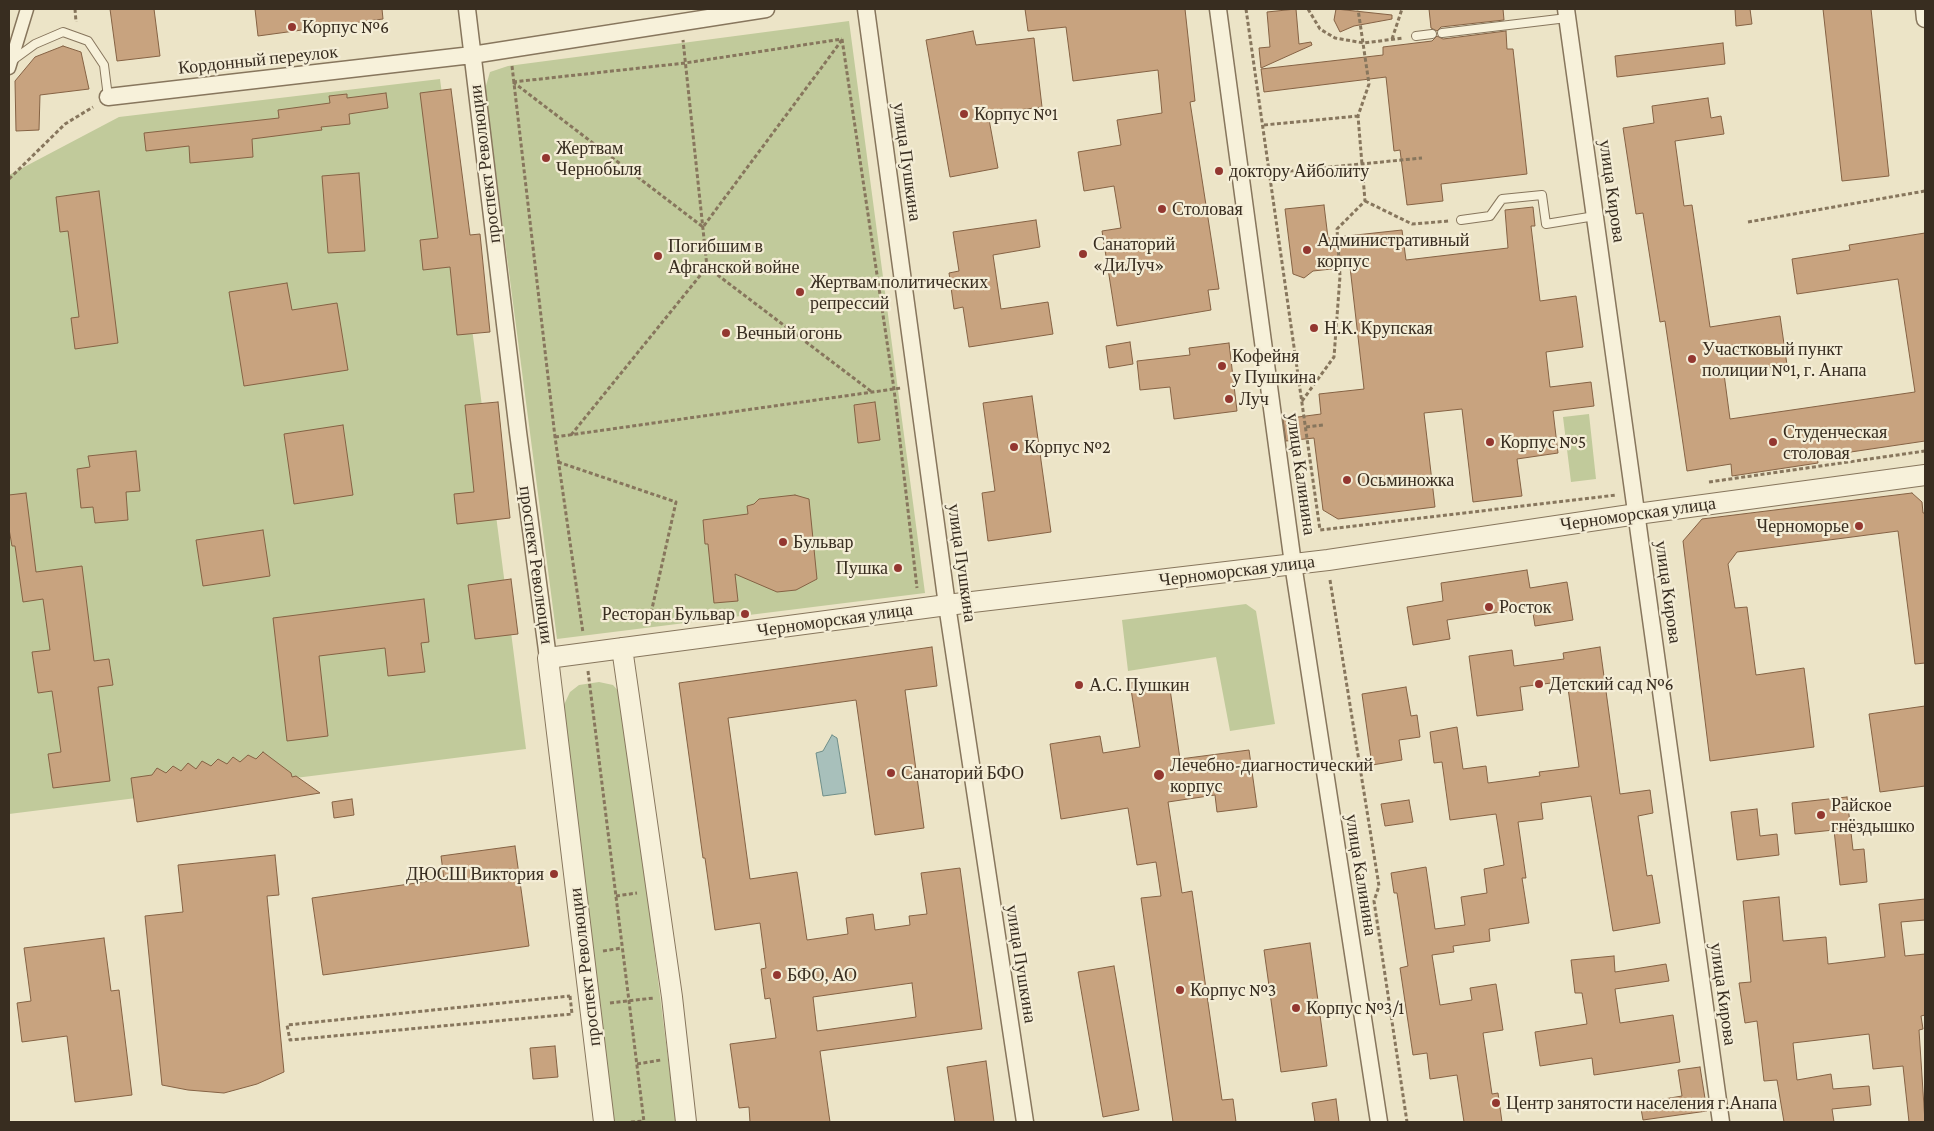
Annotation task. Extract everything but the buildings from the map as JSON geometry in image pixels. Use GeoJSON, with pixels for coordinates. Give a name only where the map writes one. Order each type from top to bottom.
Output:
{"type":"FeatureCollection","features":[{"type":"Feature","properties":{"kind":"street"},"geometry":{"type":"LineString","coordinates":[[9,68],[27,9]]}},
{"type":"Feature","properties":{"kind":"street","name":"проспект Революции"},"geometry":{"type":"LineString","coordinates":[[467,9],[518,432],[548,658],[580,1005],[604,1122]]}},
{"type":"Feature","properties":{"kind":"street","name":"Кордонный переулок"},"geometry":{"type":"LineString","coordinates":[[108,97],[472,55],[766,9]]}},
{"type":"Feature","properties":{"kind":"street","name":"улица Пушкина"},"geometry":{"type":"LineString","coordinates":[[866,9],[947,605],[1025,1122]]}},
{"type":"Feature","properties":{"kind":"street","name":"улица Калинина"},"geometry":{"type":"LineString","coordinates":[[1218,9],[1293,564],[1378,1122]]}},
{"type":"Feature","properties":{"kind":"street"},"geometry":{"type":"LineString","coordinates":[[1924,9],[1925,19]]}},
{"type":"Feature","properties":{"kind":"street","name":"улица Кирова"},"geometry":{"type":"LineString","coordinates":[[1567,13],[1721,1122]]}},
{"type":"Feature","properties":{"kind":"street","name":"Черноморская улица"},"geometry":{"type":"LineString","coordinates":[[548,658],[947,605],[1293,564],[1637,514],[1925,475]]}},
{"type":"Feature","properties":{"kind":"street"},"geometry":{"type":"LineString","coordinates":[[622,648],[672,997],[686,1122]]}},
{"type":"Feature","properties":{"kind":"lane"},"geometry":{"type":"LineString","coordinates":[[1442,33],[1567,13]]}},
{"type":"Feature","properties":{"kind":"lane"},"geometry":{"type":"LineString","coordinates":[[9,63],[35,44],[63,32],[88,41],[104,65],[108,97]]}},
{"type":"Feature","properties":{"kind":"lane"},"geometry":{"type":"LineString","coordinates":[[1416,36],[1432,34]]}},
{"type":"Feature","properties":{"kind":"lane"},"geometry":{"type":"LineString","coordinates":[[1461,220],[1490,216],[1502,199],[1542,195],[1546,224],[1595,216]]}},
{"type":"Feature","properties":{"kind":"path"},"geometry":{"type":"LineString","coordinates":[[1246,9],[1320,530],[1620,494]]}},
{"type":"Feature","properties":{"kind":"path"},"geometry":{"type":"LineString","coordinates":[[1308,9],[1320,29],[1335,38],[1364,42],[1416,36]]}},
{"type":"Feature","properties":{"kind":"path"},"geometry":{"type":"LineString","coordinates":[[1358,9],[1369,84],[1358,116],[1365,202]]}},
{"type":"Feature","properties":{"kind":"path"},"geometry":{"type":"LineString","coordinates":[[1392,39],[1402,9]]}},
{"type":"Feature","properties":{"kind":"path"},"geometry":{"type":"LineString","coordinates":[[571,435],[707,267],[681,22]]}},
{"type":"Feature","properties":{"kind":"path"},"geometry":{"type":"LineString","coordinates":[[513,82],[685,63],[842,39]]}},
{"type":"Feature","properties":{"kind":"path"},"geometry":{"type":"LineString","coordinates":[[703,227],[842,39]]}},
{"type":"Feature","properties":{"kind":"path"},"geometry":{"type":"LineString","coordinates":[[842,39],[894,389],[917,588],[908,589]]}},
{"type":"Feature","properties":{"kind":"path"},"geometry":{"type":"LineString","coordinates":[[511,49],[513,82],[558,462],[586,654],[644,1121],[631,1122]]}},
{"type":"Feature","properties":{"kind":"path"},"geometry":{"type":"LineString","coordinates":[[513,82],[703,227]]}},
{"type":"Feature","properties":{"kind":"path"},"geometry":{"type":"LineString","coordinates":[[9,179],[65,124],[108,97]]}},
{"type":"Feature","properties":{"kind":"path"},"geometry":{"type":"LineString","coordinates":[[1264,126],[1358,116]]}},
{"type":"Feature","properties":{"kind":"path"},"geometry":{"type":"LineString","coordinates":[[1270,173],[1422,158]]}},
{"type":"Feature","properties":{"kind":"path"},"geometry":{"type":"LineString","coordinates":[[1748,222],[1925,191]]}},
{"type":"Feature","properties":{"kind":"path"},"geometry":{"type":"LineString","coordinates":[[1365,202],[1412,224],[1461,220]]}},
{"type":"Feature","properties":{"kind":"path"},"geometry":{"type":"LineString","coordinates":[[1302,401],[1334,357],[1340,276],[1337,229],[1365,202]]}},
{"type":"Feature","properties":{"kind":"path"},"geometry":{"type":"LineString","coordinates":[[707,267],[872,392]]}},
{"type":"Feature","properties":{"kind":"path"},"geometry":{"type":"LineString","coordinates":[[555,437],[917,386]]}},
{"type":"Feature","properties":{"kind":"path"},"geometry":{"type":"LineString","coordinates":[[1306,427],[1322,425]]}},
{"type":"Feature","properties":{"kind":"path"},"geometry":{"type":"LineString","coordinates":[[1704,482],[1925,451]]}},
{"type":"Feature","properties":{"kind":"path"},"geometry":{"type":"LineString","coordinates":[[558,462],[676,502],[649,622]]}},
{"type":"Feature","properties":{"kind":"path"},"geometry":{"type":"LineString","coordinates":[[1330,579],[1379,886],[1374,901],[1407,1122]]}},
{"type":"Feature","properties":{"kind":"path"},"geometry":{"type":"LineString","coordinates":[[639,624],[658,621]]}},
{"type":"Feature","properties":{"kind":"path"},"geometry":{"type":"LineString","coordinates":[[583,632],[592,630]]}},
{"type":"Feature","properties":{"kind":"path"},"geometry":{"type":"LineString","coordinates":[[570,996],[287,1024],[290,1040],[572,1014]]}},
{"type":"Feature","properties":{"kind":"path"},"geometry":{"type":"LineString","coordinates":[[580,1005],[672,997]]}},
{"type":"Feature","properties":{"kind":"green space"},"geometry":{"type":"Polygon","coordinates":[[[849,21],[925,593],[557,639],[485,89],[490,72],[508,66],[849,21]]]}},
{"type":"Feature","properties":{"kind":"green space"},"geometry":{"type":"Polygon","coordinates":[[[440,79],[526,749],[9,814],[9,175],[119,117],[440,79]]]}},
{"type":"Feature","properties":{"kind":"green space"},"geometry":{"type":"Polygon","coordinates":[[[1589,414],[1596,479],[1571,482],[1563,417],[1589,414]]]}},
{"type":"Feature","properties":{"kind":"green space"},"geometry":{"type":"Polygon","coordinates":[[[1246,604],[1256,611],[1275,724],[1230,731],[1216,657],[1128,671],[1122,620],[1246,604]]]}},
{"type":"Feature","properties":{"kind":"green space"},"geometry":{"type":"Polygon","coordinates":[[[599,682],[613,685],[622,695],[676,1122],[614,1122],[562,709],[570,692],[579,685],[599,682]]]}},
{"type":"Feature","properties":{"kind":"water"},"geometry":{"type":"Polygon","coordinates":[[[832,735],[837,738],[846,793],[823,796],[816,753],[823,751],[832,735]]]}},
{"type":"Feature","properties":{"kind":"place","name":"Корпус №6"},"geometry":{"type":"Point","coordinates":[292,27]}},
{"type":"Feature","properties":{"kind":"place","name":"Корпус №1"},"geometry":{"type":"Point","coordinates":[964,114]}},
{"type":"Feature","properties":{"kind":"place","name":"Жертвам Чернобыля"},"geometry":{"type":"Point","coordinates":[546,158]}},
{"type":"Feature","properties":{"kind":"place","name":"доктору Айболиту"},"geometry":{"type":"Point","coordinates":[1219,171]}},
{"type":"Feature","properties":{"kind":"place","name":"Столовая"},"geometry":{"type":"Point","coordinates":[1162,209]}},
{"type":"Feature","properties":{"kind":"place","name":"Административный корпус"},"geometry":{"type":"Point","coordinates":[1307,250]}},
{"type":"Feature","properties":{"kind":"place","name":"Санаторий «ДиЛуч»"},"geometry":{"type":"Point","coordinates":[1083,254]}},
{"type":"Feature","properties":{"kind":"place","name":"Погибшим в Афганской войне"},"geometry":{"type":"Point","coordinates":[658,256]}},
{"type":"Feature","properties":{"kind":"place","name":"Жертвам политических репрессий"},"geometry":{"type":"Point","coordinates":[800,292]}},
{"type":"Feature","properties":{"kind":"place","name":"Н.К. Крупская"},"geometry":{"type":"Point","coordinates":[1314,328]}},
{"type":"Feature","properties":{"kind":"place","name":"Вечный огонь"},"geometry":{"type":"Point","coordinates":[726,333]}},
{"type":"Feature","properties":{"kind":"place","name":"Участковый пункт полиции №1, г. Анапа"},"geometry":{"type":"Point","coordinates":[1692,359]}},
{"type":"Feature","properties":{"kind":"place","name":"Кофейня у Пушкина"},"geometry":{"type":"Point","coordinates":[1222,366]}},
{"type":"Feature","properties":{"kind":"place","name":"Луч"},"geometry":{"type":"Point","coordinates":[1229,399]}},
{"type":"Feature","properties":{"kind":"place","name":"Корпус №5"},"geometry":{"type":"Point","coordinates":[1490,442]}},
{"type":"Feature","properties":{"kind":"place","name":"Студенческая столовая"},"geometry":{"type":"Point","coordinates":[1773,442]}},
{"type":"Feature","properties":{"kind":"place","name":"Корпус №2"},"geometry":{"type":"Point","coordinates":[1014,447]}},
{"type":"Feature","properties":{"kind":"place","name":"Осьминожка"},"geometry":{"type":"Point","coordinates":[1347,480]}},
{"type":"Feature","properties":{"kind":"place","name":"Черноморье"},"geometry":{"type":"Point","coordinates":[1859,526]}},
{"type":"Feature","properties":{"kind":"place","name":"Бульвар"},"geometry":{"type":"Point","coordinates":[783,542]}},
{"type":"Feature","properties":{"kind":"place","name":"Пушка"},"geometry":{"type":"Point","coordinates":[898,568]}},
{"type":"Feature","properties":{"kind":"place","name":"Росток"},"geometry":{"type":"Point","coordinates":[1489,607]}},
{"type":"Feature","properties":{"kind":"place","name":"Ресторан Бульвар"},"geometry":{"type":"Point","coordinates":[745,614]}},
{"type":"Feature","properties":{"kind":"place","name":"Детский сад №6"},"geometry":{"type":"Point","coordinates":[1539,684]}},
{"type":"Feature","properties":{"kind":"place","name":"А.С. Пушкин"},"geometry":{"type":"Point","coordinates":[1079,685]}},
{"type":"Feature","properties":{"kind":"place","name":"Санаторий БФО"},"geometry":{"type":"Point","coordinates":[891,773]}},
{"type":"Feature","properties":{"kind":"place","name":"Лечебно-диагностический корпус"},"geometry":{"type":"Point","coordinates":[1159,775]}},
{"type":"Feature","properties":{"kind":"place","name":"Райское гнёздышко"},"geometry":{"type":"Point","coordinates":[1821,815]}},
{"type":"Feature","properties":{"kind":"place","name":"ДЮСШ Виктория"},"geometry":{"type":"Point","coordinates":[554,874]}},
{"type":"Feature","properties":{"kind":"place","name":"БФО, АО"},"geometry":{"type":"Point","coordinates":[777,975]}},
{"type":"Feature","properties":{"kind":"place","name":"Корпус №3"},"geometry":{"type":"Point","coordinates":[1180,990]}},
{"type":"Feature","properties":{"kind":"place","name":"Корпус №3/1"},"geometry":{"type":"Point","coordinates":[1296,1008]}},
{"type":"Feature","properties":{"kind":"place","name":"Центр занятости населения г.Анапа"},"geometry":{"type":"Point","coordinates":[1496,1103]}}]}
